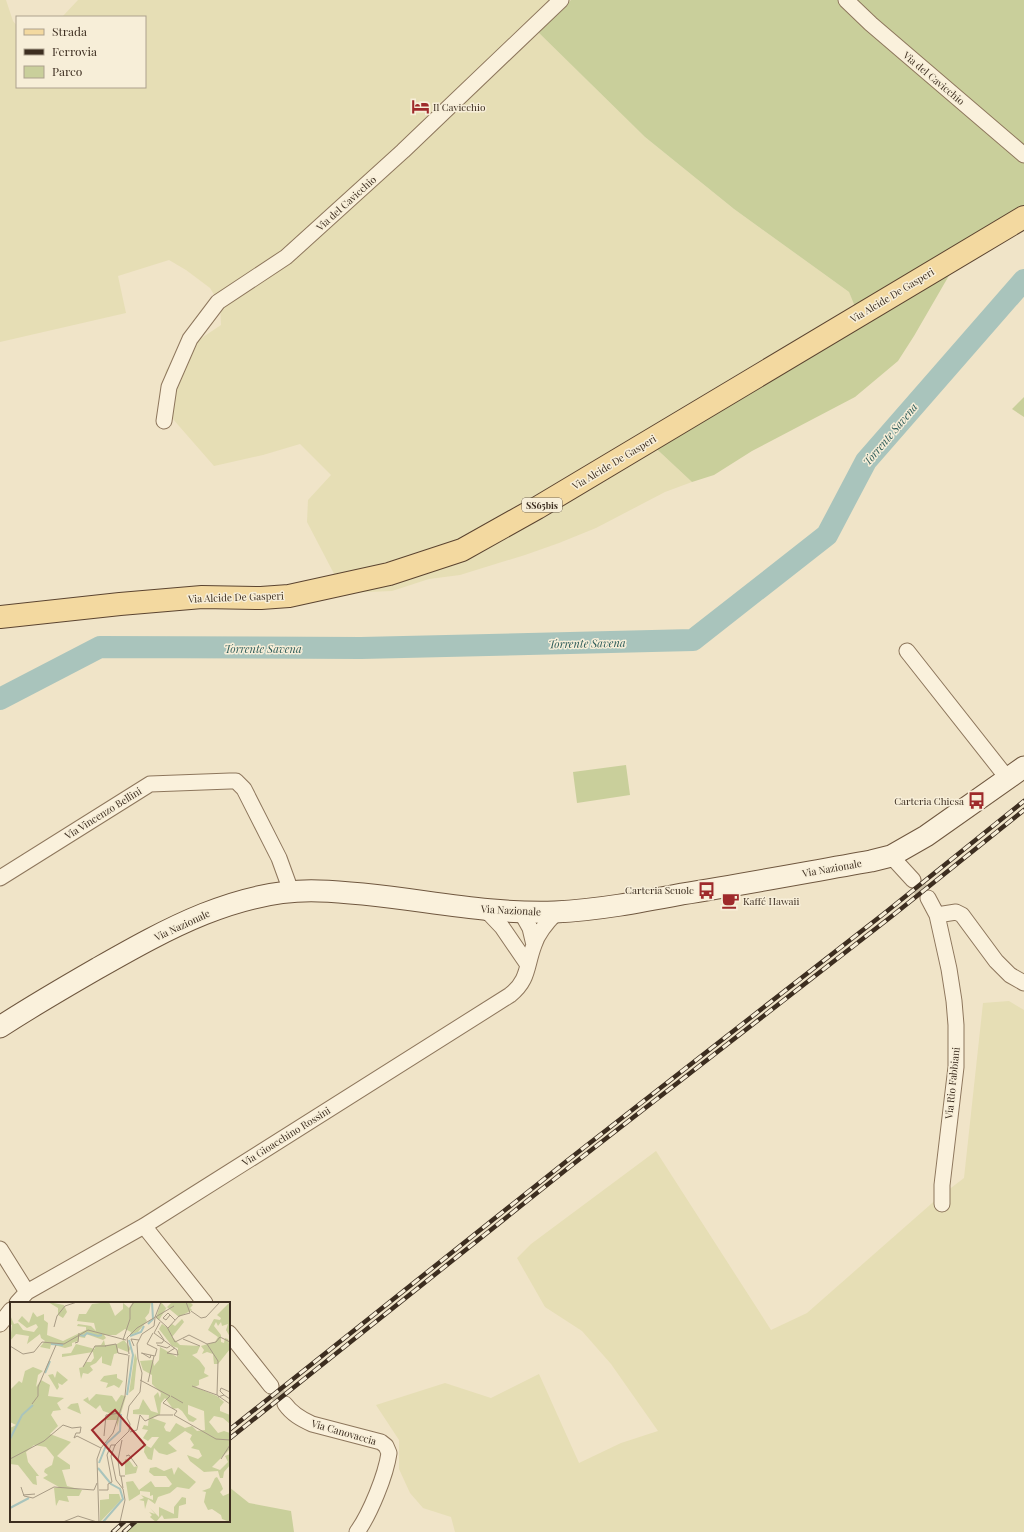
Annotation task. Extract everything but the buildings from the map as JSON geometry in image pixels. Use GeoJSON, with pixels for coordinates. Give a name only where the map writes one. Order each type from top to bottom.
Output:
{"type":"FeatureCollection","features":[{"type":"Feature","properties":{"kind":"main road","name":"Via Alcide De Gasperi"},"geometry":{"type":"LineString","coordinates":[[0,617],[202,597],[261,598],[289,596],[389,574],[462,550],[544,504],[1024,217]]}},
{"type":"Feature","properties":{"kind":"main road","name":"Via Nazionale"},"geometry":{"type":"LineString","coordinates":[[0,1027],[30,1007],[148,940],[215,909],[266,895],[291,892],[339,892],[521,912],[557,912],[627,904],[892,856],[926,836],[1024,767]]}},
{"type":"Feature","properties":{"kind":"street","name":"Via del Cavicchio"},"geometry":{"type":"LineString","coordinates":[[164,421],[168,387],[190,339],[218,302],[286,257],[402,152],[562,0]]}},
{"type":"Feature","properties":{"kind":"street","name":"Via del Cavicchio"},"geometry":{"type":"LineString","coordinates":[[846,0],[871,24],[1024,154]]}},
{"type":"Feature","properties":{"kind":"street"},"geometry":{"type":"LineString","coordinates":[[907,651],[1008,779]]}},
{"type":"Feature","properties":{"kind":"street","name":"Via Vincenzo Bellini"},"geometry":{"type":"LineString","coordinates":[[0,878],[150,784],[230,781],[236,782],[244,789],[279,858],[291,892]]}},
{"type":"Feature","properties":{"kind":"street"},"geometry":{"type":"LineString","coordinates":[[892,856],[913,880]]}},
{"type":"Feature","properties":{"kind":"street","name":"Via Rio Fabbiani"},"geometry":{"type":"LineString","coordinates":[[928,898],[937,915],[954,1001],[957,1041],[956,1067],[942,1185],[942,1204]]}},
{"type":"Feature","properties":{"kind":"street"},"geometry":{"type":"LineString","coordinates":[[484,908],[502,927],[528,965]]}},
{"type":"Feature","properties":{"kind":"street"},"geometry":{"type":"LineString","coordinates":[[516,946],[516,932],[521,912]]}},
{"type":"Feature","properties":{"kind":"street"},"geometry":{"type":"LineString","coordinates":[[521,912],[530,928],[534,945]]}},
{"type":"Feature","properties":{"kind":"street","name":"Via Gioacchino Rossini"},"geometry":{"type":"LineString","coordinates":[[18,1302],[28,1292],[144,1226],[510,995],[520,986],[527,974],[528,965],[539,933],[557,912]]}},
{"type":"Feature","properties":{"kind":"street"},"geometry":{"type":"LineString","coordinates":[[937,915],[956,912],[962,915],[996,962],[1010,975],[1024,983]]}},
{"type":"Feature","properties":{"kind":"street"},"geometry":{"type":"LineString","coordinates":[[144,1226],[204,1302]]}},
{"type":"Feature","properties":{"kind":"street"},"geometry":{"type":"LineString","coordinates":[[0,1249],[28,1292]]}},
{"type":"Feature","properties":{"kind":"street"},"geometry":{"type":"LineString","coordinates":[[0,1324],[10,1311]]}},
{"type":"Feature","properties":{"kind":"street"},"geometry":{"type":"LineString","coordinates":[[230,1334],[271,1386]]}},
{"type":"Feature","properties":{"kind":"street","name":"Via Canovaccia"},"geometry":{"type":"LineString","coordinates":[[285,1404],[290,1412],[307,1422],[381,1442],[386,1446],[389,1453],[385,1470],[372,1504],[357,1532]]}},
{"type":"Feature","properties":{"kind":"shaded area"},"geometry":{"type":"Polygon","coordinates":[[[0,0],[6,0],[13,21],[16,25],[16,88],[146,88],[146,16],[63,16],[78,0],[571,0],[538,32],[645,137],[734,209],[849,292],[857,309],[647,440],[692,482],[665,492],[596,528],[525,555],[460,575],[429,579],[392,591],[344,593],[307,522],[308,500],[331,475],[300,444],[263,455],[214,466],[172,418],[161,394],[166,370],[188,347],[221,325],[220,304],[210,288],[186,270],[169,260],[118,276],[126,313],[0,342],[0,0]]]}},
{"type":"Feature","properties":{"kind":"shaded area"},"geometry":{"type":"Polygon","coordinates":[[[1009,1001],[1024,1010],[1024,1532],[455,1532],[451,1517],[423,1508],[410,1493],[399,1469],[399,1440],[376,1405],[445,1383],[491,1398],[539,1374],[579,1463],[621,1443],[658,1431],[611,1364],[582,1331],[545,1307],[517,1258],[531,1244],[656,1151],[771,1330],[807,1313],[939,1197],[964,1178],[983,1003],[1009,1001]]]}},
{"type":"Feature","properties":{"kind":"green space"},"geometry":{"type":"Polygon","coordinates":[[[571,0],[1024,0],[1024,216],[958,260],[898,361],[855,397],[752,451],[714,475],[692,482],[647,440],[856,309],[849,292],[734,209],[645,137],[538,32],[571,0]]]}},
{"type":"Feature","properties":{"kind":"green space"},"geometry":{"type":"Polygon","coordinates":[[[1024,397],[1024,417],[1012,409],[1024,397]]]}},
{"type":"Feature","properties":{"kind":"green space"},"geometry":{"type":"Polygon","coordinates":[[[626,765],[630,795],[577,803],[573,772],[626,765]]]}},
{"type":"Feature","properties":{"kind":"green space"},"geometry":{"type":"Polygon","coordinates":[[[230,1488],[249,1503],[291,1511],[294,1532],[126,1532],[135,1522],[230,1522],[230,1488]]]}},
{"type":"Feature","properties":{"kind":"waterway","name":"Torrente Savena"},"geometry":{"type":"LineString","coordinates":[[0,699],[100,647],[361,648],[693,640],[827,535],[866,461],[1024,280]]}},
{"type":"Feature","properties":{"kind":"tunnel"},"geometry":{"type":"LineString","coordinates":[[913,880],[928,898]]}},
{"type":"Feature","properties":{"kind":"tunnel"},"geometry":{"type":"LineString","coordinates":[[271,1386],[285,1404]]}},
{"type":"Feature","properties":{"kind":"railway"},"geometry":{"type":"LineString","coordinates":[[230,1429],[568,1160],[886,912],[1024,801]]}},
{"type":"Feature","properties":{"kind":"railway"},"geometry":{"type":"LineString","coordinates":[[230,1438],[572,1165],[892,916],[1024,810]]}},
{"type":"Feature","properties":{"kind":"railway"},"geometry":{"type":"LineString","coordinates":[[113,1532],[124,1522]]}},
{"type":"Feature","properties":{"kind":"railway"},"geometry":{"type":"LineString","coordinates":[[124,1532],[135,1522]]}},
{"type":"Feature","properties":{"kind":"place","name":"Il Cavicchio"},"geometry":{"type":"Point","coordinates":[420,107]}},
{"type":"Feature","properties":{"kind":"place","name":"Carteria Chiesa"},"geometry":{"type":"Point","coordinates":[977,801]}},
{"type":"Feature","properties":{"kind":"place","name":"Carteria Scuole"},"geometry":{"type":"Point","coordinates":[707,890]}},
{"type":"Feature","properties":{"kind":"place","name":"Kaffé Hawaii"},"geometry":{"type":"Point","coordinates":[730,901]}}]}
